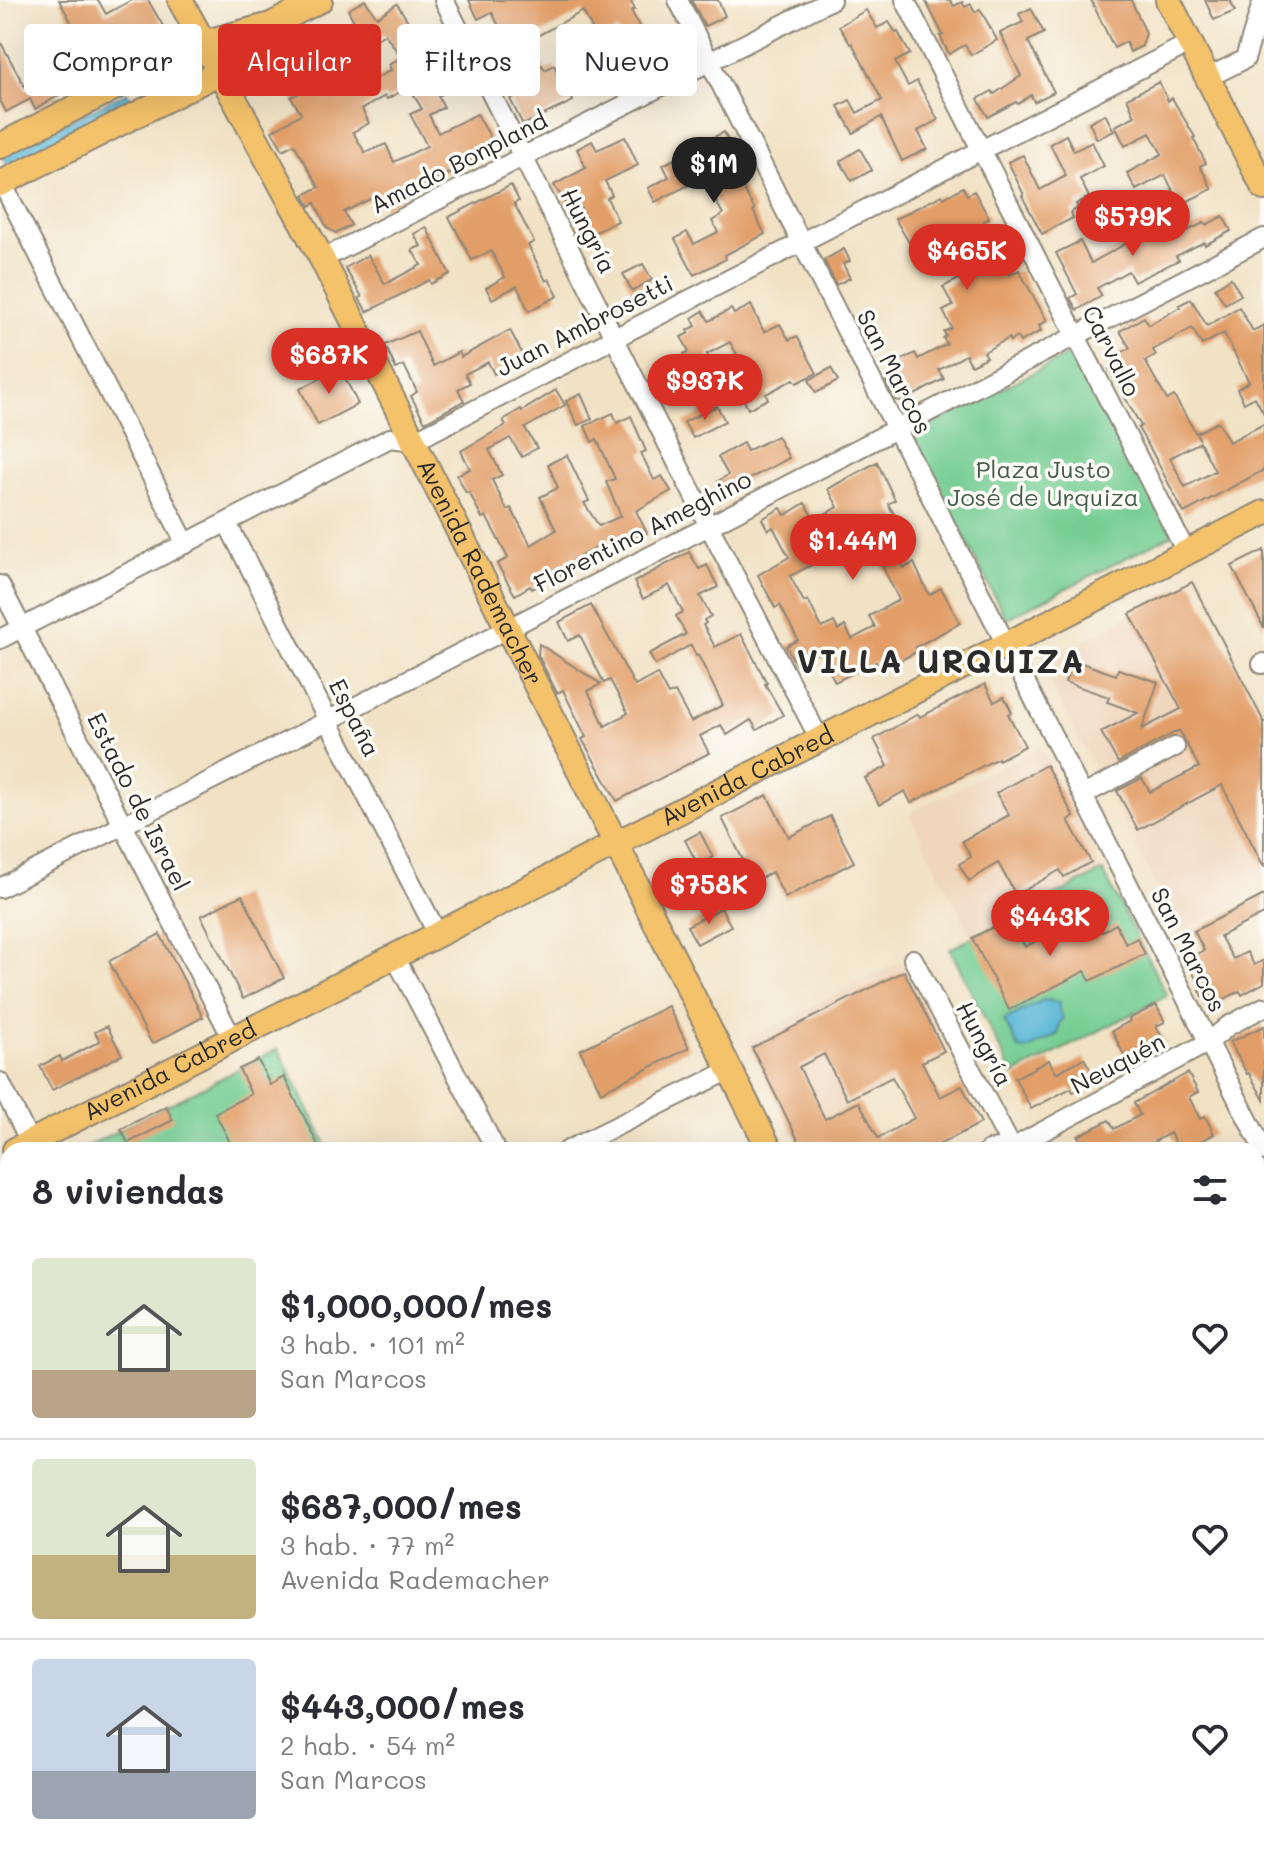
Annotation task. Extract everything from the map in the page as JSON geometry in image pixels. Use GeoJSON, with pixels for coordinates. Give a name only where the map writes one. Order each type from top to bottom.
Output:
{"type":"FeatureCollection","features":[{"type":"Feature","properties":{"kind":"main road","name":"Avenida Rademacher"},"geometry":{"type":"LineString","coordinates":[[180,0],[192,24]]}},
{"type":"Feature","properties":{"kind":"main road"},"geometry":{"type":"LineString","coordinates":[[273,24],[320,0]]}},
{"type":"Feature","properties":{"kind":"main road"},"geometry":{"type":"LineString","coordinates":[[1168,0],[1264,188]]}},
{"type":"Feature","properties":{"kind":"main road"},"geometry":{"type":"LineString","coordinates":[[202,43],[218,39]]}},
{"type":"Feature","properties":{"kind":"main road","name":"Avenida Rademacher"},"geometry":{"type":"LineString","coordinates":[[202,43],[218,73]]}},
{"type":"Feature","properties":{"kind":"main road"},"geometry":{"type":"LineString","coordinates":[[1,183],[218,73]]}},
{"type":"Feature","properties":{"kind":"main road"},"geometry":{"type":"LineString","coordinates":[[0,146],[98,96]]}},
{"type":"Feature","properties":{"kind":"main road","name":"Avenida Rademacher"},"geometry":{"type":"LineString","coordinates":[[231,96],[322,259],[766,1142]]}},
{"type":"Feature","properties":{"kind":"main road","name":"Avenida Cabred"},"geometry":{"type":"LineString","coordinates":[[36,1142],[1264,513]]}},
{"type":"Feature","properties":{"kind":"street","name":"Hungría"},"geometry":{"type":"LineString","coordinates":[[444,0],[820,740]]}},
{"type":"Feature","properties":{"kind":"street","name":"San Marcos"},"geometry":{"type":"LineString","coordinates":[[678,0],[1259,1142]]}},
{"type":"Feature","properties":{"kind":"street","name":"Amado Bonpland"},"geometry":{"type":"LineString","coordinates":[[322,259],[831,0]]}},
{"type":"Feature","properties":{"kind":"street","name":"Carvallo"},"geometry":{"type":"LineString","coordinates":[[905,0],[1186,552]]}},
{"type":"Feature","properties":{"kind":"street"},"geometry":{"type":"LineString","coordinates":[[1207,78],[1245,59],[1263,0]]}},
{"type":"Feature","properties":{"kind":"street","name":"Juan Ambrosetti"},"geometry":{"type":"LineString","coordinates":[[0,639],[390,438],[414,441],[1190,43]]}},
{"type":"Feature","properties":{"kind":"street"},"geometry":{"type":"LineString","coordinates":[[1,183],[186,544]]}},
{"type":"Feature","properties":{"kind":"street","name":"Florentino Ameghino"},"geometry":{"type":"LineString","coordinates":[[0,888],[1264,238]]}},
{"type":"Feature","properties":{"kind":"street","name":"España"},"geometry":{"type":"LineString","coordinates":[[227,523],[438,935]]}},
{"type":"Feature","properties":{"kind":"street","name":"Estado de Israel"},"geometry":{"type":"LineString","coordinates":[[0,585],[233,1040]]}},
{"type":"Feature","properties":{"kind":"street"},"geometry":{"type":"LineString","coordinates":[[1083,795],[1175,747]]}},
{"type":"Feature","properties":{"kind":"street"},"geometry":{"type":"LineString","coordinates":[[395,957],[492,1142]]}},
{"type":"Feature","properties":{"kind":"street","name":"Hungría"},"geometry":{"type":"LineString","coordinates":[[913,959],[1008,1142]]}},
{"type":"Feature","properties":{"kind":"street","name":"Neuquén"},"geometry":{"type":"LineString","coordinates":[[1025,1142],[1209,1042],[1228,1026],[1264,1007]]}},
{"type":"Feature","properties":{"kind":"street"},"geometry":{"type":"LineString","coordinates":[[584,1142],[730,1070]]}},
{"type":"Feature","properties":{"kind":"street"},"geometry":{"type":"LineString","coordinates":[[0,1082],[24,1142]]}},
{"type":"Feature","properties":{"kind":"shaded area"},"geometry":{"type":"Polygon","coordinates":[[[1192,582],[1264,722],[1264,889],[1181,932],[1041,667],[1130,614],[1192,582]]]}},
{"type":"Feature","properties":{"kind":"shaded area"},"geometry":{"type":"Polygon","coordinates":[[[1040,746],[1103,871],[972,938],[909,813],[1040,746]]]}},
{"type":"Feature","properties":{"kind":"shaded area"},"geometry":{"type":"Polygon","coordinates":[[[900,962],[947,1055],[792,1134],[745,1041],[900,962]]]}},
{"type":"Feature","properties":{"kind":"green space","name":"Plaza Justo José de Urquiza"},"geometry":{"type":"Polygon","coordinates":[[[1076,351],[1175,533],[1006,619],[912,434],[1076,351]]]}},
{"type":"Feature","properties":{"kind":"green space"},"geometry":{"type":"Polygon","coordinates":[[[1103,871],[1167,996],[1013,1075],[950,949],[1103,871]]]}},
{"type":"Feature","properties":{"kind":"green space"},"geometry":{"type":"Polygon","coordinates":[[[278,1049],[325,1142],[96,1142],[278,1049]]]}},
{"type":"Feature","properties":{"kind":"water"},"geometry":{"type":"Polygon","coordinates":[[[119,96],[129,96],[134,106],[9,169],[2,155],[119,96]]]}},
{"type":"Feature","properties":{"kind":"water"},"geometry":{"type":"Polygon","coordinates":[[[1043,1000],[1060,1002],[1059,1011],[1063,1018],[1058,1034],[1027,1050],[1019,1049],[1004,1020],[1043,1000]]]}},
{"type":"Feature","properties":{"kind":"building"},"geometry":{"type":"Polygon","coordinates":[[[59,0],[98,0],[106,14],[132,0],[148,0],[162,24],[72,24],[59,0]]]}},
{"type":"Feature","properties":{"kind":"building"},"geometry":{"type":"Polygon","coordinates":[[[365,0],[377,17],[397,4],[410,24],[397,24],[397,51],[385,34],[381,36],[381,24],[352,24],[355,23],[348,10],[365,0]]]}},
{"type":"Feature","properties":{"kind":"building"},"geometry":{"type":"Polygon","coordinates":[[[469,0],[630,0],[635,9],[631,11],[638,24],[590,24],[583,11],[540,34],[540,24],[498,24],[492,12],[478,19],[469,0]]]}},
{"type":"Feature","properties":{"kind":"building"},"geometry":{"type":"Polygon","coordinates":[[[691,0],[718,0],[725,16],[705,26],[691,0]]]}},
{"type":"Feature","properties":{"kind":"building"},"geometry":{"type":"Polygon","coordinates":[[[925,0],[950,0],[954,6],[962,2],[965,7],[971,4],[975,12],[980,9],[997,40],[971,55],[965,45],[949,54],[925,0]]]}},
{"type":"Feature","properties":{"kind":"building"},"geometry":{"type":"Polygon","coordinates":[[[1091,0],[1131,0],[1146,33],[1142,46],[1130,52],[1126,42],[1114,48],[1091,0]]]}},
{"type":"Feature","properties":{"kind":"building"},"geometry":{"type":"Polygon","coordinates":[[[1205,0],[1230,0],[1235,11],[1214,20],[1205,0]]]}},
{"type":"Feature","properties":{"kind":"building"},"geometry":{"type":"Polygon","coordinates":[[[1031,8],[1044,33],[1028,41],[1054,92],[1034,102],[1031,95],[988,117],[978,99],[992,91],[994,94],[1021,76],[1000,33],[1023,22],[1019,14],[1031,8]]]}},
{"type":"Feature","properties":{"kind":"building"},"geometry":{"type":"Polygon","coordinates":[[[866,10],[877,28],[889,22],[898,32],[910,54],[895,62],[908,86],[917,81],[938,120],[918,131],[927,149],[902,161],[881,117],[853,133],[838,106],[850,100],[857,113],[882,100],[852,43],[839,26],[866,10]]]}},
{"type":"Feature","properties":{"kind":"building"},"geometry":{"type":"Polygon","coordinates":[[[0,41],[24,85],[24,96],[58,96],[35,109],[30,99],[6,112],[0,100],[0,41]]]}},
{"type":"Feature","properties":{"kind":"building"},"geometry":{"type":"Polygon","coordinates":[[[397,60],[397,94],[387,99],[385,96],[362,109],[369,123],[353,132],[365,153],[386,144],[394,162],[427,146],[410,114],[422,109],[414,96],[438,96],[444,107],[429,115],[438,133],[477,114],[493,142],[475,152],[478,158],[462,168],[403,195],[404,198],[384,208],[378,195],[344,212],[351,225],[336,233],[327,228],[315,203],[310,206],[304,195],[319,187],[294,144],[283,150],[272,131],[301,114],[293,96],[381,96],[381,76],[391,70],[389,65],[397,60]]]}},
{"type":"Feature","properties":{"kind":"building"},"geometry":{"type":"Polygon","coordinates":[[[554,65],[556,96],[576,96],[573,101],[523,125],[510,99],[540,96],[540,66],[545,70],[554,65]]]}},
{"type":"Feature","properties":{"kind":"building"},"geometry":{"type":"Polygon","coordinates":[[[1159,82],[1168,101],[1172,98],[1195,137],[1206,163],[1200,166],[1212,189],[1180,205],[1165,175],[1136,190],[1127,173],[1162,154],[1150,133],[1125,146],[1115,126],[1135,116],[1127,98],[1159,82]]]}},
{"type":"Feature","properties":{"kind":"building"},"geometry":{"type":"Polygon","coordinates":[[[1105,114],[1114,131],[1097,139],[1089,122],[1105,114]]]}},
{"type":"Feature","properties":{"kind":"building"},"geometry":{"type":"Polygon","coordinates":[[[724,132],[738,161],[730,165],[765,234],[694,275],[675,239],[687,232],[694,244],[718,232],[712,221],[723,214],[703,178],[655,202],[648,188],[669,177],[663,165],[674,159],[681,173],[705,161],[701,154],[709,151],[704,142],[724,132]]]}},
{"type":"Feature","properties":{"kind":"building"},"geometry":{"type":"Polygon","coordinates":[[[1066,135],[1074,151],[1092,142],[1104,166],[1080,179],[1089,197],[1076,204],[1078,208],[1071,212],[1073,218],[1042,234],[1008,162],[1023,155],[1040,190],[1066,176],[1050,144],[1066,135]]]}},
{"type":"Feature","properties":{"kind":"building"},"geometry":{"type":"Polygon","coordinates":[[[625,137],[638,165],[605,181],[612,195],[607,198],[618,221],[582,239],[576,226],[587,221],[575,197],[565,203],[554,185],[586,168],[577,149],[592,141],[597,150],[625,137]]]}},
{"type":"Feature","properties":{"kind":"building"},"geometry":{"type":"Polygon","coordinates":[[[860,149],[872,170],[852,181],[840,161],[860,149]]]}},
{"type":"Feature","properties":{"kind":"building"},"geometry":{"type":"Polygon","coordinates":[[[511,185],[519,201],[514,203],[534,242],[528,245],[546,281],[549,279],[558,296],[529,311],[517,286],[492,299],[486,288],[505,277],[491,251],[472,260],[449,217],[511,185]]]}},
{"type":"Feature","properties":{"kind":"building"},"geometry":{"type":"Polygon","coordinates":[[[963,187],[967,195],[974,191],[989,218],[984,221],[1002,254],[999,256],[1009,275],[1019,270],[1047,321],[1039,325],[1041,331],[1020,342],[1017,337],[1010,341],[1009,338],[984,352],[987,357],[971,365],[966,355],[939,370],[944,379],[902,402],[895,400],[886,382],[900,374],[894,364],[915,353],[918,359],[947,344],[943,338],[946,336],[944,332],[952,328],[943,311],[953,306],[943,287],[971,273],[951,235],[946,238],[943,234],[914,251],[895,219],[963,187]]]}},
{"type":"Feature","properties":{"kind":"building"},"geometry":{"type":"Polygon","coordinates":[[[1223,216],[1231,231],[1176,256],[1179,260],[1134,282],[1128,271],[1097,288],[1102,296],[1077,310],[1070,298],[1077,294],[1056,253],[1080,241],[1091,263],[1144,231],[1148,238],[1182,225],[1185,232],[1223,216]]]}},
{"type":"Feature","properties":{"kind":"building"},"geometry":{"type":"Polygon","coordinates":[[[426,227],[450,274],[431,284],[429,280],[367,312],[345,268],[368,255],[385,284],[421,265],[412,250],[421,246],[414,234],[426,227]]]}},
{"type":"Feature","properties":{"kind":"building"},"geometry":{"type":"Polygon","coordinates":[[[844,249],[850,261],[843,264],[850,278],[836,285],[824,260],[844,249]]]}},
{"type":"Feature","properties":{"kind":"building"},"geometry":{"type":"Polygon","coordinates":[[[643,264],[652,280],[632,291],[623,274],[643,264]]]}},
{"type":"Feature","properties":{"kind":"building"},"geometry":{"type":"Polygon","coordinates":[[[1231,278],[1241,295],[1225,304],[1215,288],[1231,278]]]}},
{"type":"Feature","properties":{"kind":"building"},"geometry":{"type":"Polygon","coordinates":[[[1191,299],[1207,326],[1239,307],[1253,331],[1264,325],[1264,414],[1255,397],[1244,403],[1237,389],[1249,382],[1224,333],[1202,345],[1192,328],[1153,350],[1156,355],[1145,361],[1167,400],[1174,396],[1200,440],[1196,433],[1218,422],[1229,442],[1264,424],[1264,470],[1184,513],[1109,369],[1122,362],[1118,355],[1130,348],[1120,331],[1144,317],[1149,325],[1191,299]],[[1200,442],[1170,458],[1185,487],[1215,471],[1200,442]]]}},
{"type":"Feature","properties":{"kind":"building"},"geometry":{"type":"Polygon","coordinates":[[[751,305],[764,332],[780,324],[789,340],[797,336],[817,373],[797,383],[794,379],[766,394],[768,399],[748,409],[743,398],[736,401],[729,385],[749,376],[730,342],[691,367],[684,354],[689,351],[681,337],[696,326],[692,318],[703,311],[709,321],[731,309],[734,314],[751,305]]]}},
{"type":"Feature","properties":{"kind":"building"},"geometry":{"type":"Polygon","coordinates":[[[510,330],[524,357],[494,374],[488,362],[465,374],[470,383],[458,389],[464,401],[425,422],[411,396],[417,392],[404,365],[396,369],[385,345],[417,331],[433,366],[459,352],[461,357],[510,330]]]}},
{"type":"Feature","properties":{"kind":"building"},"geometry":{"type":"Polygon","coordinates":[[[340,368],[358,404],[318,425],[300,389],[340,368]]]}},
{"type":"Feature","properties":{"kind":"building"},"geometry":{"type":"Polygon","coordinates":[[[831,368],[838,381],[816,393],[809,380],[831,368]]]}},
{"type":"Feature","properties":{"kind":"building"},"geometry":{"type":"Polygon","coordinates":[[[556,390],[565,405],[525,428],[537,448],[522,457],[510,438],[489,450],[502,475],[492,480],[507,510],[511,508],[531,545],[556,530],[540,497],[558,488],[548,464],[567,455],[589,501],[584,503],[599,526],[621,516],[606,482],[615,479],[597,439],[592,442],[585,426],[613,413],[617,423],[631,416],[646,451],[641,453],[654,480],[662,476],[671,491],[636,511],[647,533],[600,556],[596,548],[573,560],[576,566],[515,595],[497,564],[508,558],[486,516],[482,518],[457,475],[470,469],[461,451],[506,425],[503,420],[556,390]]]}},
{"type":"Feature","properties":{"kind":"building"},"geometry":{"type":"Polygon","coordinates":[[[581,394],[592,419],[578,425],[566,401],[581,394]]]}},
{"type":"Feature","properties":{"kind":"building"},"geometry":{"type":"Polygon","coordinates":[[[717,406],[725,421],[693,438],[684,422],[717,406]]]}},
{"type":"Feature","properties":{"kind":"building"},"geometry":{"type":"Polygon","coordinates":[[[777,436],[789,458],[724,492],[718,481],[728,475],[718,457],[743,443],[747,451],[777,436]]]}},
{"type":"Feature","properties":{"kind":"building"},"geometry":{"type":"Polygon","coordinates":[[[877,462],[895,500],[888,504],[897,519],[874,532],[865,517],[841,530],[850,547],[790,576],[804,602],[808,600],[822,628],[834,622],[838,630],[845,626],[852,639],[875,627],[869,616],[899,600],[873,552],[891,543],[904,568],[914,563],[929,595],[941,588],[960,623],[916,647],[918,651],[894,664],[891,658],[878,665],[876,662],[835,682],[820,652],[796,665],[786,646],[798,640],[780,605],[775,608],[758,575],[789,557],[773,527],[768,530],[762,519],[781,508],[785,515],[805,503],[814,520],[838,507],[828,489],[877,462]]]}},
{"type":"Feature","properties":{"kind":"building"},"geometry":{"type":"Polygon","coordinates":[[[1264,550],[1264,628],[1232,566],[1264,550]]]}},
{"type":"Feature","properties":{"kind":"building"},"geometry":{"type":"Polygon","coordinates":[[[689,552],[699,569],[707,565],[718,587],[700,596],[711,616],[704,620],[706,623],[703,625],[715,647],[741,634],[783,715],[757,730],[751,720],[727,735],[721,725],[700,736],[709,753],[617,801],[582,739],[586,737],[563,690],[557,693],[538,655],[539,644],[601,684],[588,691],[605,726],[628,713],[610,680],[604,683],[580,635],[568,641],[559,622],[591,605],[635,686],[657,674],[668,695],[675,692],[691,722],[723,705],[691,645],[655,665],[649,654],[686,634],[676,616],[683,612],[669,585],[643,599],[634,582],[689,552]]]}},
{"type":"Feature","properties":{"kind":"building"},"geometry":{"type":"Polygon","coordinates":[[[1192,582],[1264,722],[1264,867],[1222,785],[1138,830],[1117,791],[1142,778],[1150,792],[1199,767],[1179,730],[1118,763],[1101,732],[1138,713],[1107,702],[1109,697],[1065,682],[1073,660],[1116,675],[1118,669],[1158,682],[1142,729],[1181,709],[1130,614],[1192,582]]]}},
{"type":"Feature","properties":{"kind":"building"},"geometry":{"type":"Polygon","coordinates":[[[985,684],[994,702],[1004,697],[1012,712],[1008,714],[1025,746],[911,803],[905,791],[879,805],[865,778],[888,766],[874,739],[918,714],[920,717],[985,684]]]}},
{"type":"Feature","properties":{"kind":"building"},"geometry":{"type":"Polygon","coordinates":[[[1046,765],[1074,817],[1068,820],[1091,862],[1064,877],[1060,870],[1016,895],[998,863],[969,881],[959,864],[971,857],[962,841],[1009,815],[996,793],[1046,765]]]}},
{"type":"Feature","properties":{"kind":"building"},"geometry":{"type":"Polygon","coordinates":[[[767,795],[789,837],[830,816],[854,862],[785,898],[772,872],[749,884],[738,862],[743,860],[722,818],[767,795]]]}},
{"type":"Feature","properties":{"kind":"building"},"geometry":{"type":"Polygon","coordinates":[[[700,832],[713,857],[698,865],[685,840],[700,832]]]}},
{"type":"Feature","properties":{"kind":"building"},"geometry":{"type":"Polygon","coordinates":[[[242,895],[284,978],[243,999],[201,916],[242,895]]]}},
{"type":"Feature","properties":{"kind":"building"},"geometry":{"type":"Polygon","coordinates":[[[1264,895],[1264,914],[1220,936],[1233,959],[1247,952],[1254,965],[1264,960],[1264,983],[1209,1007],[1186,960],[1204,950],[1194,931],[1264,895]]]}},
{"type":"Feature","properties":{"kind":"building"},"geometry":{"type":"Polygon","coordinates":[[[721,908],[731,926],[697,944],[687,926],[721,908]]]}},
{"type":"Feature","properties":{"kind":"building"},"geometry":{"type":"Polygon","coordinates":[[[1010,918],[1025,947],[1074,921],[1082,937],[1100,928],[1102,932],[1116,924],[1126,944],[1137,938],[1145,954],[1090,981],[1085,971],[1009,1010],[972,938],[1010,918]]]}},
{"type":"Feature","properties":{"kind":"building"},"geometry":{"type":"Polygon","coordinates":[[[160,934],[203,1017],[152,1044],[109,961],[160,934]]]}},
{"type":"Feature","properties":{"kind":"building"},"geometry":{"type":"Polygon","coordinates":[[[904,971],[944,1051],[922,1062],[940,1097],[962,1086],[981,1123],[944,1142],[799,1142],[752,1048],[904,971]],[[824,1054],[799,1067],[825,1119],[859,1102],[878,1138],[914,1118],[892,1077],[847,1100],[824,1054]]]}},
{"type":"Feature","properties":{"kind":"building"},"geometry":{"type":"Polygon","coordinates":[[[1156,1005],[1165,1022],[1156,1026],[1165,1043],[1128,1063],[1112,1031],[1156,1005]]]}},
{"type":"Feature","properties":{"kind":"building"},"geometry":{"type":"Polygon","coordinates":[[[668,1006],[689,1048],[601,1092],[580,1050],[668,1006]]]}},
{"type":"Feature","properties":{"kind":"building"},"geometry":{"type":"Polygon","coordinates":[[[107,1026],[122,1055],[52,1090],[40,1066],[60,1056],[62,1061],[100,1041],[95,1032],[107,1026]]]}},
{"type":"Feature","properties":{"kind":"building"},"geometry":{"type":"Polygon","coordinates":[[[1264,1026],[1264,1100],[1230,1042],[1264,1026]]]}},
{"type":"Feature","properties":{"kind":"building"},"geometry":{"type":"Polygon","coordinates":[[[1084,1058],[1096,1080],[1073,1092],[1071,1088],[1031,1109],[1015,1078],[1049,1060],[1056,1073],[1084,1058]]]}},
{"type":"Feature","properties":{"kind":"building"},"geometry":{"type":"Polygon","coordinates":[[[258,1060],[270,1085],[284,1077],[316,1142],[230,1142],[215,1113],[251,1094],[239,1069],[258,1060]]]}},
{"type":"Feature","properties":{"kind":"building"},"geometry":{"type":"Polygon","coordinates":[[[1188,1073],[1198,1092],[1189,1097],[1200,1119],[1205,1116],[1214,1134],[1200,1142],[1175,1142],[1170,1133],[1153,1142],[1081,1142],[1078,1136],[1109,1120],[1114,1129],[1140,1115],[1134,1103],[1188,1073]]]}},
{"type":"Feature","properties":{"kind":"building"},"geometry":{"type":"Polygon","coordinates":[[[166,1106],[173,1120],[130,1142],[121,1129],[166,1106]]]}},
{"type":"Feature","properties":{"kind":"district","name":"VILLA URQUIZA"},"geometry":{"type":"Point","coordinates":[941,662]}}]}
